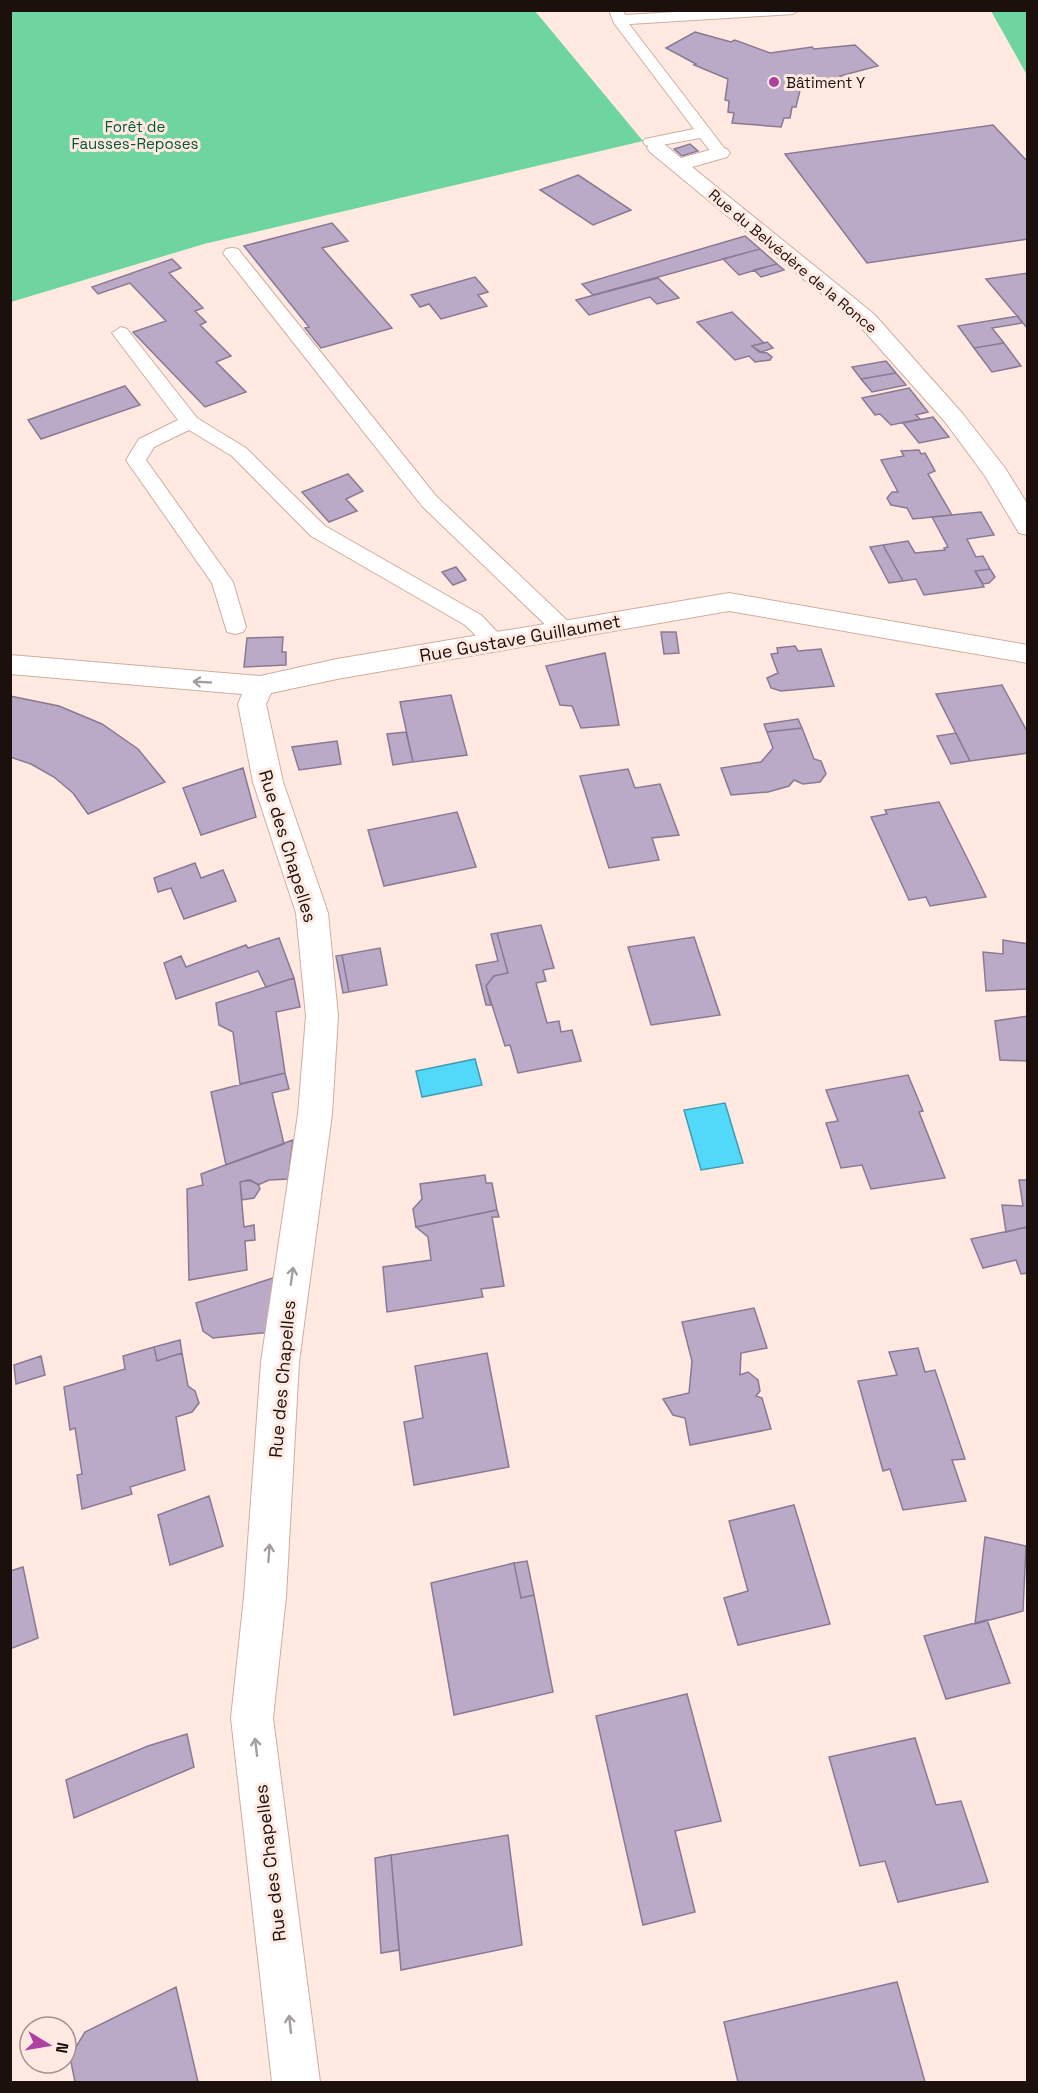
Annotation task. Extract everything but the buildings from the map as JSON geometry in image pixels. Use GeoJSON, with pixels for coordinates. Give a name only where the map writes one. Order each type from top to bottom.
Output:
{"type":"FeatureCollection","features":[{"type":"Feature","properties":{"kind":"street","name":"Rue du Belvédère de la Ronce"},"geometry":{"type":"LineString","coordinates":[[654,145],[866,319],[954,418],[996,473],[1028,527]]}},
{"type":"Feature","properties":{"kind":"street"},"geometry":{"type":"LineString","coordinates":[[676,165],[720,153]]}},
{"type":"Feature","properties":{"kind":"street","name":"Rue Gustave Guillaumet"},"geometry":{"type":"LineString","coordinates":[[10,664],[260,686],[337,669],[729,602],[1028,654]]}},
{"type":"Feature","properties":{"kind":"street","name":"Rue des Chapelles"},"geometry":{"type":"LineString","coordinates":[[260,686],[252,704],[268,782],[312,913],[322,1016],[315,1114],[280,1362],[266,1588],[252,1718],[296,2082]]}},
{"type":"Feature","properties":{"kind":"lane"},"geometry":{"type":"LineString","coordinates":[[618,15],[794,10]]}},
{"type":"Feature","properties":{"kind":"lane"},"geometry":{"type":"LineString","coordinates":[[618,15],[720,153]]}},
{"type":"Feature","properties":{"kind":"lane","name":"Rue du Belvédère de la Ronce"},"geometry":{"type":"LineString","coordinates":[[654,145],[704,132]]}},
{"type":"Feature","properties":{"kind":"lane"},"geometry":{"type":"LineString","coordinates":[[232,253],[429,501],[564,630]]}},
{"type":"Feature","properties":{"kind":"lane"},"geometry":{"type":"LineString","coordinates":[[121,333],[189,422],[239,452],[318,531],[472,620],[496,642]]}},
{"type":"Feature","properties":{"kind":"lane"},"geometry":{"type":"LineString","coordinates":[[189,422],[146,442],[136,460],[222,582],[235,627]]}},
{"type":"Feature","properties":{"kind":"green space","name":"Forêt de Fausses-Reposes"},"geometry":{"type":"Polygon","coordinates":[[[11,10],[535,11],[643,141],[204,244],[11,302],[11,10]]]}},
{"type":"Feature","properties":{"kind":"green space"},"geometry":{"type":"Polygon","coordinates":[[[991,11],[1027,11],[1027,75],[991,11]]]}},
{"type":"Feature","properties":{"kind":"water"},"geometry":{"type":"Polygon","coordinates":[[[475,1059],[482,1085],[422,1097],[416,1071],[475,1059]]]}},
{"type":"Feature","properties":{"kind":"water"},"geometry":{"type":"Polygon","coordinates":[[[725,1103],[743,1163],[701,1170],[684,1110],[725,1103]]]}},
{"type":"Feature","properties":{"kind":"place","name":"Bâtiment Y"},"geometry":{"type":"Point","coordinates":[774,82]}}]}
